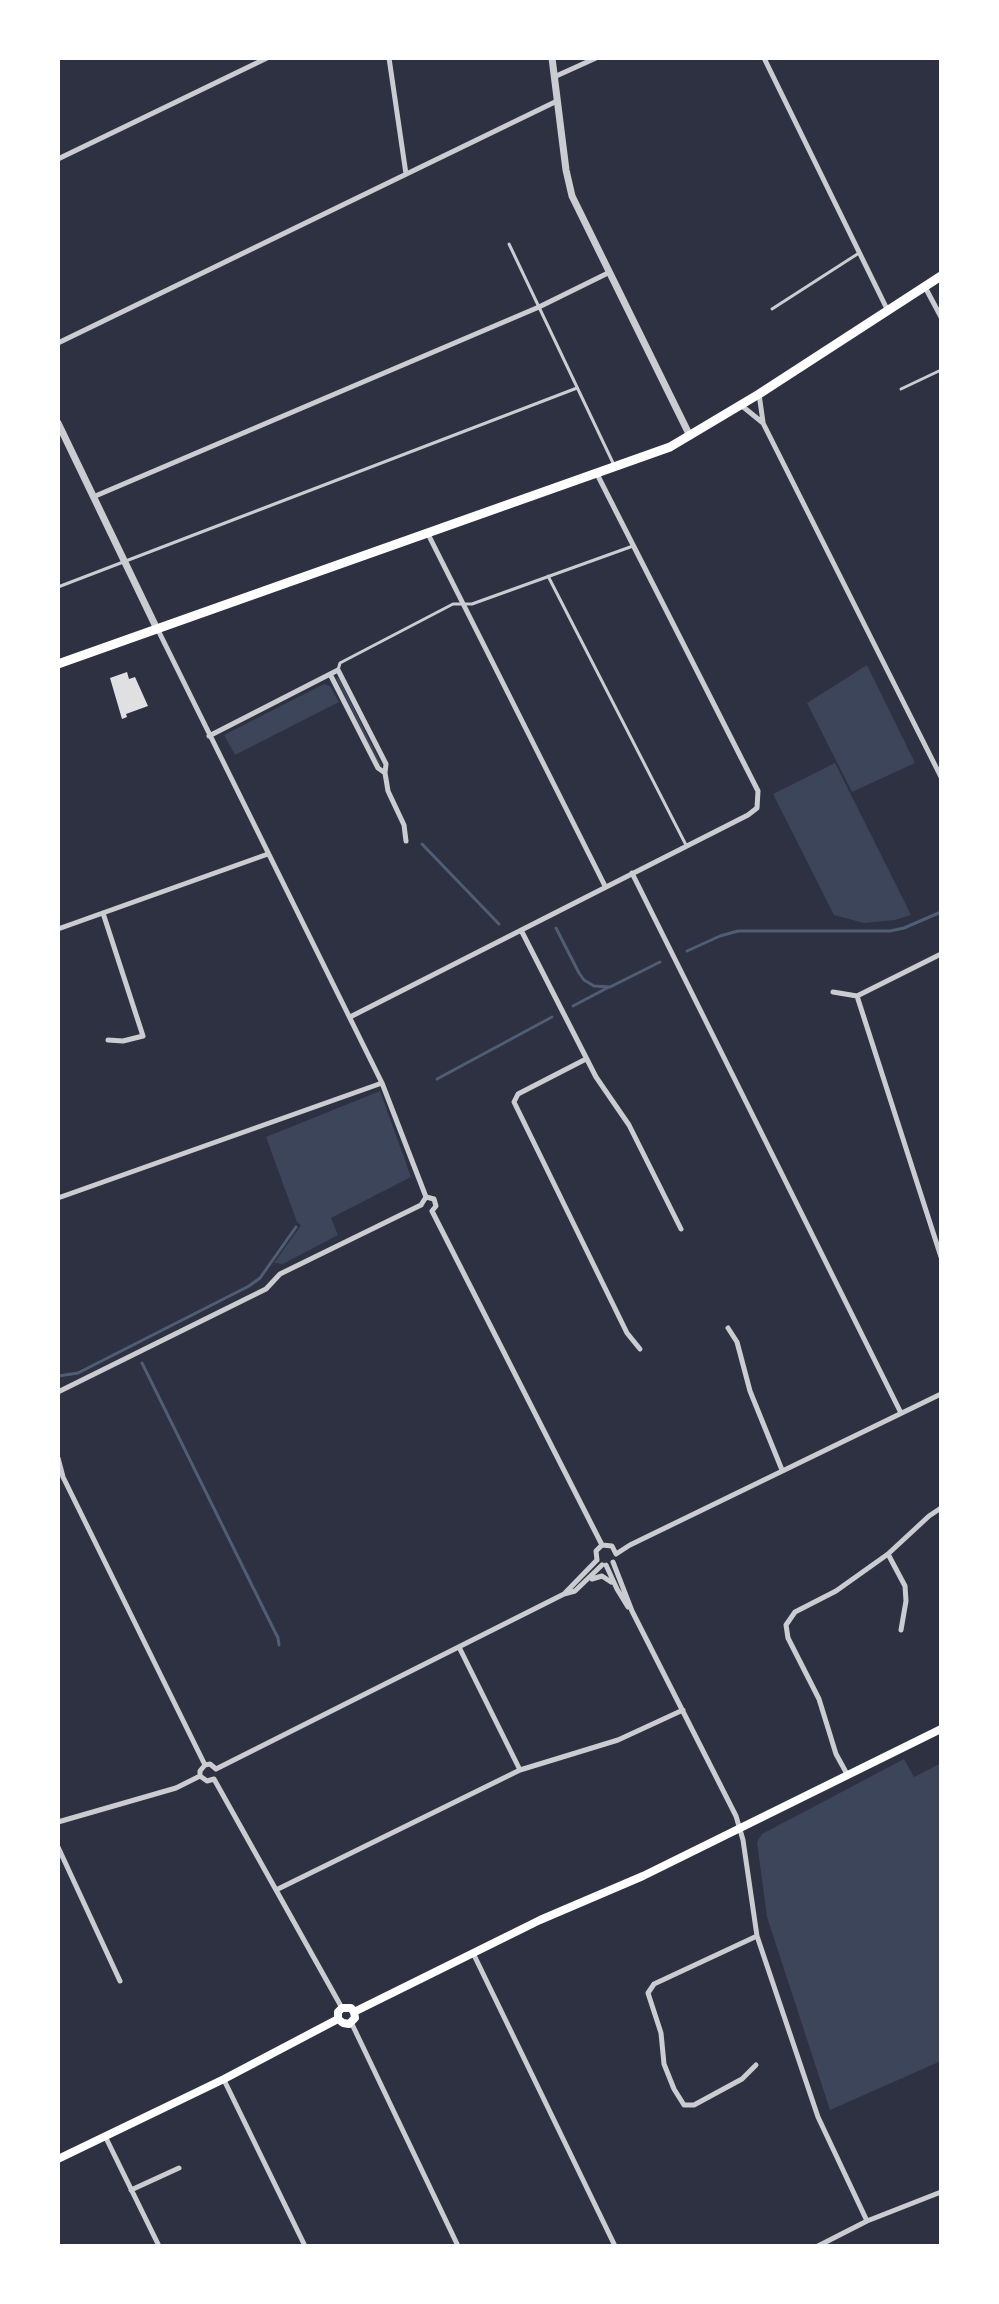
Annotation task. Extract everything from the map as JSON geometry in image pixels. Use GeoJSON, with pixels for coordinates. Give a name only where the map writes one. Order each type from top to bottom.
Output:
{"type":"FeatureCollection","features":[{"type":"Feature","properties":{"kind":"highway"},"geometry":{"type":"LineString","coordinates":[[58,664],[670,447],[759,394],[941,276]]}},
{"type":"Feature","properties":{"kind":"main road"},"geometry":{"type":"LineString","coordinates":[[338,2019],[343,2023],[351,2022],[354,2012],[540,1920],[643,1876],[941,1729]]}},
{"type":"Feature","properties":{"kind":"main road"},"geometry":{"type":"LineString","coordinates":[[338,2019],[342,2008],[351,2008],[354,2012]]}},
{"type":"Feature","properties":{"kind":"main road"},"geometry":{"type":"LineString","coordinates":[[58,2159],[224,2079],[338,2019]]}},
{"type":"Feature","properties":{"kind":"street"},"geometry":{"type":"LineString","coordinates":[[58,159],[267,58]]}},
{"type":"Feature","properties":{"kind":"street"},"geometry":{"type":"LineString","coordinates":[[389,58],[406,174]]}},
{"type":"Feature","properties":{"kind":"street"},"geometry":{"type":"LineString","coordinates":[[552,58],[572,196],[690,436]]}},
{"type":"Feature","properties":{"kind":"street"},"geometry":{"type":"LineString","coordinates":[[554,77],[596,58]]}},
{"type":"Feature","properties":{"kind":"street"},"geometry":{"type":"LineString","coordinates":[[764,58],[887,309]]}},
{"type":"Feature","properties":{"kind":"street"},"geometry":{"type":"LineString","coordinates":[[58,343],[558,101]]}},
{"type":"Feature","properties":{"kind":"street"},"geometry":{"type":"LineString","coordinates":[[93,497],[539,307],[608,273]]}},
{"type":"Feature","properties":{"kind":"street"},"geometry":{"type":"LineString","coordinates":[[925,286],[941,317]]}},
{"type":"Feature","properties":{"kind":"street"},"geometry":{"type":"LineString","coordinates":[[759,394],[763,423],[941,777]]}},
{"type":"Feature","properties":{"kind":"street"},"geometry":{"type":"LineString","coordinates":[[741,405],[763,423]]}},
{"type":"Feature","properties":{"kind":"street"},"geometry":{"type":"LineString","coordinates":[[58,423],[382,1083],[426,1197]]}},
{"type":"Feature","properties":{"kind":"street"},"geometry":{"type":"LineString","coordinates":[[350,1017],[748,815],[759,803],[758,791],[597,474]]}},
{"type":"Feature","properties":{"kind":"street"},"geometry":{"type":"LineString","coordinates":[[428,533],[605,886]]}},
{"type":"Feature","properties":{"kind":"street"},"geometry":{"type":"LineString","coordinates":[[209,736],[338,670],[386,764],[388,791],[406,831],[406,841]]}},
{"type":"Feature","properties":{"kind":"street"},"geometry":{"type":"LineString","coordinates":[[330,674],[378,768],[385,773]]}},
{"type":"Feature","properties":{"kind":"street"},"geometry":{"type":"LineString","coordinates":[[58,929],[268,854]]}},
{"type":"Feature","properties":{"kind":"street"},"geometry":{"type":"LineString","coordinates":[[632,873],[901,1413]]}},
{"type":"Feature","properties":{"kind":"street"},"geometry":{"type":"LineString","coordinates":[[103,913],[143,1036],[123,1041],[108,1040]]}},
{"type":"Feature","properties":{"kind":"street"},"geometry":{"type":"LineString","coordinates":[[521,930],[586,1059],[602,1088],[629,1125],[681,1229]]}},
{"type":"Feature","properties":{"kind":"street"},"geometry":{"type":"LineString","coordinates":[[833,992],[857,996],[941,954]]}},
{"type":"Feature","properties":{"kind":"street"},"geometry":{"type":"LineString","coordinates":[[857,996],[941,1257]]}},
{"type":"Feature","properties":{"kind":"street"},"geometry":{"type":"LineString","coordinates":[[586,1059],[518,1094],[514,1102],[627,1333],[640,1349]]}},
{"type":"Feature","properties":{"kind":"street"},"geometry":{"type":"LineString","coordinates":[[58,1198],[382,1083]]}},
{"type":"Feature","properties":{"kind":"street"},"geometry":{"type":"LineString","coordinates":[[58,1392],[266,1289],[280,1274],[421,1205],[426,1197]]}},
{"type":"Feature","properties":{"kind":"street"},"geometry":{"type":"LineString","coordinates":[[426,1197],[431,1197],[436,1203],[432,1211]]}},
{"type":"Feature","properties":{"kind":"street"},"geometry":{"type":"LineString","coordinates":[[421,1205],[425,1211],[432,1211]]}},
{"type":"Feature","properties":{"kind":"street"},"geometry":{"type":"LineString","coordinates":[[432,1211],[602,1545]]}},
{"type":"Feature","properties":{"kind":"street"},"geometry":{"type":"LineString","coordinates":[[728,1328],[737,1342],[750,1391],[782,1470]]}},
{"type":"Feature","properties":{"kind":"street"},"geometry":{"type":"LineString","coordinates":[[867,2221],[818,2117],[757,1936],[739,1827],[632,1611],[613,1562],[616,1554],[941,1394]]}},
{"type":"Feature","properties":{"kind":"street"},"geometry":{"type":"LineString","coordinates":[[58,1458],[63,1477],[205,1765]]}},
{"type":"Feature","properties":{"kind":"street"},"geometry":{"type":"LineString","coordinates":[[847,1774],[833,1744],[819,1699],[788,1638],[786,1625],[795,1612],[828,1597],[888,1554],[941,1508]]}},
{"type":"Feature","properties":{"kind":"street"},"geometry":{"type":"LineString","coordinates":[[602,1545],[612,1546],[616,1554]]}},
{"type":"Feature","properties":{"kind":"street"},"geometry":{"type":"LineString","coordinates":[[602,1545],[596,1551],[632,1611]]}},
{"type":"Feature","properties":{"kind":"street"},"geometry":{"type":"LineString","coordinates":[[888,1554],[905,1586],[901,1630]]}},
{"type":"Feature","properties":{"kind":"street"},"geometry":{"type":"LineString","coordinates":[[564,1594],[602,1563],[613,1562]]}},
{"type":"Feature","properties":{"kind":"street"},"geometry":{"type":"LineString","coordinates":[[216,1769],[575,1591],[602,1563]]}},
{"type":"Feature","properties":{"kind":"street"},"geometry":{"type":"LineString","coordinates":[[586,1582],[606,1577],[617,1589]]}},
{"type":"Feature","properties":{"kind":"street"},"geometry":{"type":"LineString","coordinates":[[459,1647],[520,1770]]}},
{"type":"Feature","properties":{"kind":"street"},"geometry":{"type":"LineString","coordinates":[[278,1889],[520,1770],[618,1740],[683,1710]]}},
{"type":"Feature","properties":{"kind":"street"},"geometry":{"type":"LineString","coordinates":[[200,1776],[205,1765],[210,1764],[216,1769]]}},
{"type":"Feature","properties":{"kind":"street"},"geometry":{"type":"LineString","coordinates":[[216,1769],[214,1779],[342,2008]]}},
{"type":"Feature","properties":{"kind":"street"},"geometry":{"type":"LineString","coordinates":[[200,1776],[207,1781],[214,1779]]}},
{"type":"Feature","properties":{"kind":"street"},"geometry":{"type":"LineString","coordinates":[[58,1822],[176,1788],[200,1776]]}},
{"type":"Feature","properties":{"kind":"street"},"geometry":{"type":"LineString","coordinates":[[58,1847],[120,1981]]}},
{"type":"Feature","properties":{"kind":"street"},"geometry":{"type":"LineString","coordinates":[[756,2065],[742,2079],[694,2105],[684,2105],[664,2064],[661,2033],[648,1993],[654,1984],[757,1936]]}},
{"type":"Feature","properties":{"kind":"street"},"geometry":{"type":"LineString","coordinates":[[473,1953],[615,2246]]}},
{"type":"Feature","properties":{"kind":"street"},"geometry":{"type":"LineString","coordinates":[[351,2022],[458,2246]]}},
{"type":"Feature","properties":{"kind":"street"},"geometry":{"type":"LineString","coordinates":[[224,2079],[305,2246]]}},
{"type":"Feature","properties":{"kind":"street"},"geometry":{"type":"LineString","coordinates":[[105,2136],[159,2246]]}},
{"type":"Feature","properties":{"kind":"street"},"geometry":{"type":"LineString","coordinates":[[131,2190],[179,2168]]}},
{"type":"Feature","properties":{"kind":"street"},"geometry":{"type":"LineString","coordinates":[[818,2246],[867,2221],[941,2192]]}},
{"type":"Feature","properties":{"kind":"lane"},"geometry":{"type":"LineString","coordinates":[[509,244],[615,468]]}},
{"type":"Feature","properties":{"kind":"lane"},"geometry":{"type":"LineString","coordinates":[[772,309],[859,252]]}},
{"type":"Feature","properties":{"kind":"lane"},"geometry":{"type":"LineString","coordinates":[[901,389],[941,370]]}},
{"type":"Feature","properties":{"kind":"lane"},"geometry":{"type":"LineString","coordinates":[[58,587],[577,388]]}},
{"type":"Feature","properties":{"kind":"lane"},"geometry":{"type":"LineString","coordinates":[[338,670],[340,663],[452,605],[472,604],[633,546]]}},
{"type":"Feature","properties":{"kind":"lane"},"geometry":{"type":"LineString","coordinates":[[548,576],[686,845]]}},
{"type":"Feature","properties":{"kind":"shaded area"},"geometry":{"type":"Polygon","coordinates":[[[867,665],[915,763],[852,792],[807,703],[867,665]]]}},
{"type":"Feature","properties":{"kind":"shaded area"},"geometry":{"type":"Polygon","coordinates":[[[336,678],[339,678],[382,766],[379,765],[336,678]]]}},
{"type":"Feature","properties":{"kind":"shaded area"},"geometry":{"type":"Polygon","coordinates":[[[324,684],[330,686],[339,702],[235,755],[224,735],[324,684]]]}},
{"type":"Feature","properties":{"kind":"shaded area"},"geometry":{"type":"Polygon","coordinates":[[[835,763],[911,915],[864,923],[834,915],[773,794],[835,763]]]}},
{"type":"Feature","properties":{"kind":"shaded area"},"geometry":{"type":"Polygon","coordinates":[[[380,1091],[411,1177],[331,1218],[338,1235],[283,1264],[274,1263],[301,1225],[297,1222],[266,1137],[380,1091]]]}},
{"type":"Feature","properties":{"kind":"shaded area"},"geometry":{"type":"Polygon","coordinates":[[[904,1759],[914,1777],[941,1763],[941,2061],[830,2110],[767,1917],[757,1842],[762,1834],[904,1759]]]}},
{"type":"Feature","properties":{"kind":"building"},"geometry":{"type":"Polygon","coordinates":[[[127,672],[129,679],[135,677],[148,706],[126,714],[127,717],[122,719],[110,678],[127,672]]]}},
{"type":"Feature","properties":{"kind":"waterway"},"geometry":{"type":"LineString","coordinates":[[422,844],[499,924]]}},
{"type":"Feature","properties":{"kind":"waterway"},"geometry":{"type":"LineString","coordinates":[[687,951],[738,931],[890,931],[941,912]]}},
{"type":"Feature","properties":{"kind":"waterway"},"geometry":{"type":"LineString","coordinates":[[556,928],[579,973],[594,986],[610,987],[660,962]]}},
{"type":"Feature","properties":{"kind":"waterway"},"geometry":{"type":"LineString","coordinates":[[573,1006],[609,987]]}},
{"type":"Feature","properties":{"kind":"waterway"},"geometry":{"type":"LineString","coordinates":[[437,1079],[552,1017]]}},
{"type":"Feature","properties":{"kind":"waterway"},"geometry":{"type":"LineString","coordinates":[[58,1376],[78,1373],[249,1286],[260,1278],[296,1227]]}},
{"type":"Feature","properties":{"kind":"waterway"},"geometry":{"type":"LineString","coordinates":[[142,1363],[279,1645]]}}]}
